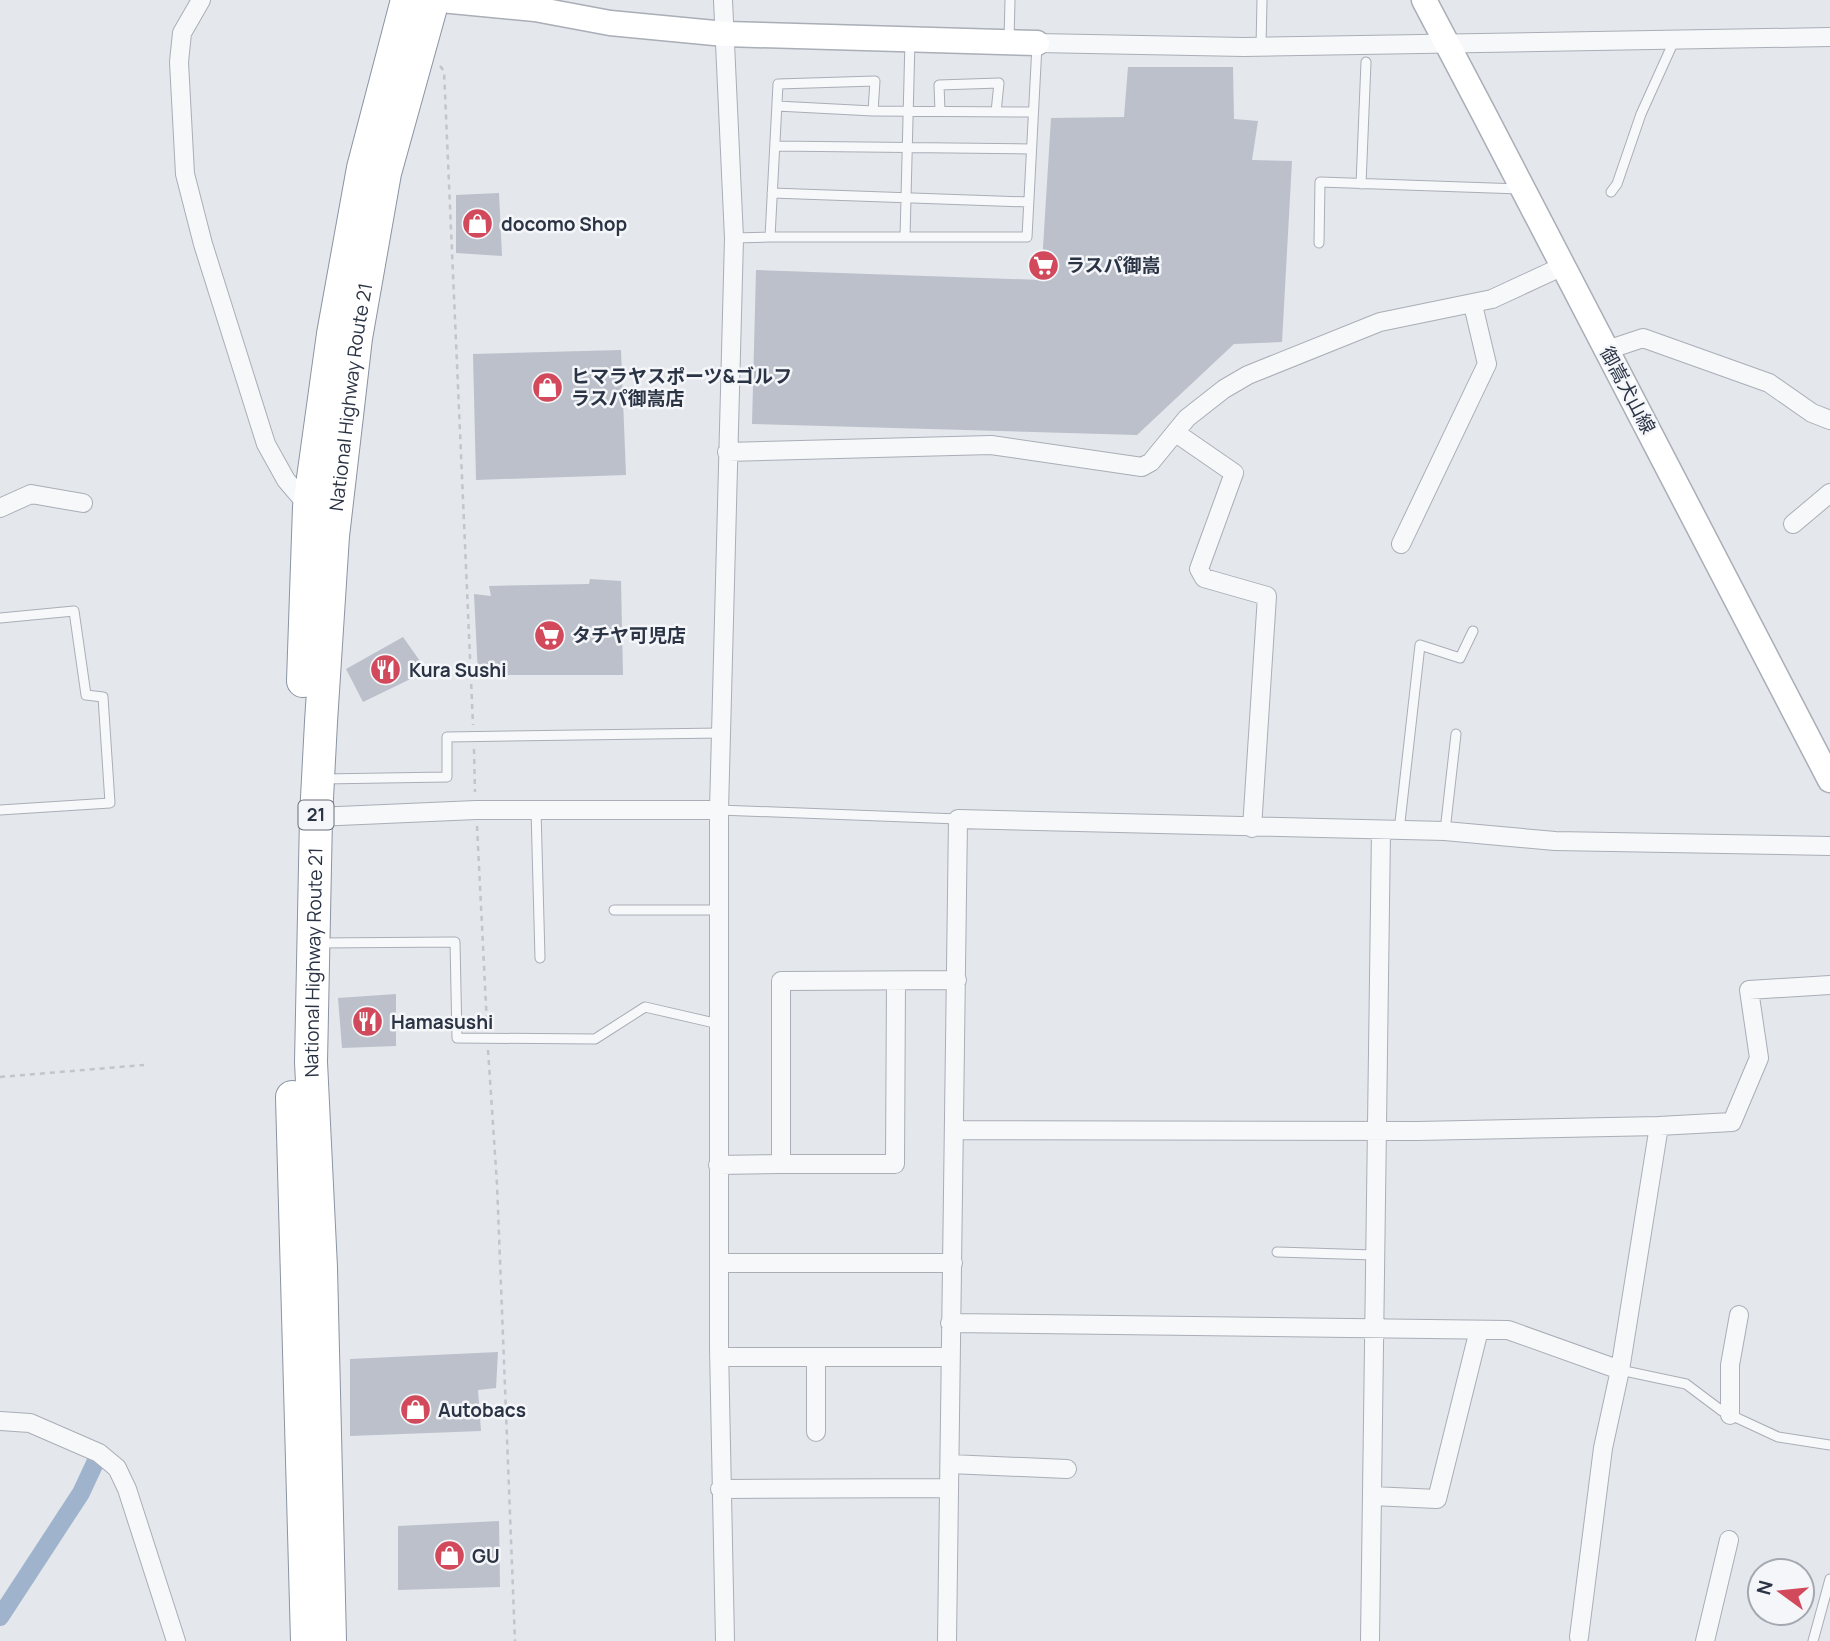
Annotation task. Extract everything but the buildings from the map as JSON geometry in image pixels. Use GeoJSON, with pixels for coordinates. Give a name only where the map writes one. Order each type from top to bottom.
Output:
{"type":"FeatureCollection","features":[{"type":"Feature","properties":{"kind":"highway","name":"National Highway Route 21"},"geometry":{"type":"LineString","coordinates":[[307,1641],[292,1062],[309,507],[333,334],[363,168],[407,0]]}},
{"type":"Feature","properties":{"kind":"highway","name":"National Highway Route 21"},"geometry":{"type":"LineString","coordinates":[[330,1641],[321,1268],[312,1062],[316,817],[333,536],[356,338],[385,173],[433,0]]}},
{"type":"Feature","properties":{"kind":"main road"},"geometry":{"type":"LineString","coordinates":[[441,0],[535,9],[610,23],[725,34],[1037,43]]}},
{"type":"Feature","properties":{"kind":"main road","name":"御嵩犬山線"},"geometry":{"type":"LineString","coordinates":[[1424,0],[1830,780]]}},
{"type":"Feature","properties":{"kind":"street"},"geometry":{"type":"LineString","coordinates":[[201,0],[181,33],[179,62],[185,174],[203,244],[266,443],[286,480],[309,507]]}},
{"type":"Feature","properties":{"kind":"street"},"geometry":{"type":"LineString","coordinates":[[723,0],[734,238],[719,810],[719,1357],[725,1641]]}},
{"type":"Feature","properties":{"kind":"street"},"geometry":{"type":"LineString","coordinates":[[1037,43],[1261,47],[1830,37]]}},
{"type":"Feature","properties":{"kind":"street"},"geometry":{"type":"LineString","coordinates":[[727,452],[992,445],[1142,467],[1152,462],[1187,418],[1224,389],[1305,350],[1380,322],[1418,312],[1473,305],[1561,267]]}},
{"type":"Feature","properties":{"kind":"street"},"geometry":{"type":"LineString","coordinates":[[1401,544],[1487,364],[1473,305]]}},
{"type":"Feature","properties":{"kind":"street"},"geometry":{"type":"LineString","coordinates":[[1607,350],[1643,338],[1769,383],[1812,413],[1830,420]]}},
{"type":"Feature","properties":{"kind":"street"},"geometry":{"type":"LineString","coordinates":[[1176,433],[1234,473],[1199,569],[1204,578],[1268,596],[1252,828]]}},
{"type":"Feature","properties":{"kind":"street"},"geometry":{"type":"LineString","coordinates":[[1793,524],[1830,493]]}},
{"type":"Feature","properties":{"kind":"street"},"geometry":{"type":"LineString","coordinates":[[0,508],[25,497],[83,503]]}},
{"type":"Feature","properties":{"kind":"street"},"geometry":{"type":"LineString","coordinates":[[316,817],[476,810],[719,810]]}},
{"type":"Feature","properties":{"kind":"street"},"geometry":{"type":"LineString","coordinates":[[947,1641],[958,819],[1446,831],[1555,841],[1830,846]]}},
{"type":"Feature","properties":{"kind":"street"},"geometry":{"type":"LineString","coordinates":[[1370,1641],[1375,1131],[1390,831]]}},
{"type":"Feature","properties":{"kind":"street"},"geometry":{"type":"LineString","coordinates":[[781,1164],[781,981],[957,980]]}},
{"type":"Feature","properties":{"kind":"street"},"geometry":{"type":"LineString","coordinates":[[718,1165],[895,1164],[896,981]]}},
{"type":"Feature","properties":{"kind":"street"},"geometry":{"type":"LineString","coordinates":[[954,1130],[1375,1131],[1659,1126],[1732,1122],[1759,1058],[1749,990],[1830,985]]}},
{"type":"Feature","properties":{"kind":"street"},"geometry":{"type":"LineString","coordinates":[[1582,1640],[1603,1448],[1620,1370],[1659,1126]]}},
{"type":"Feature","properties":{"kind":"street"},"geometry":{"type":"LineString","coordinates":[[719,1263],[953,1263]]}},
{"type":"Feature","properties":{"kind":"street"},"geometry":{"type":"LineString","coordinates":[[1730,1415],[1730,1365],[1739,1315]]}},
{"type":"Feature","properties":{"kind":"street"},"geometry":{"type":"LineString","coordinates":[[950,1323],[1508,1330],[1620,1370]]}},
{"type":"Feature","properties":{"kind":"street"},"geometry":{"type":"LineString","coordinates":[[1372,1496],[1437,1499],[1479,1330]]}},
{"type":"Feature","properties":{"kind":"street"},"geometry":{"type":"LineString","coordinates":[[719,1357],[950,1357]]}},
{"type":"Feature","properties":{"kind":"street"},"geometry":{"type":"LineString","coordinates":[[816,1357],[816,1433]]}},
{"type":"Feature","properties":{"kind":"street"},"geometry":{"type":"LineString","coordinates":[[0,1421],[30,1423],[99,1453],[117,1468],[127,1489],[176,1641]]}},
{"type":"Feature","properties":{"kind":"street"},"geometry":{"type":"LineString","coordinates":[[950,1464],[1067,1469]]}},
{"type":"Feature","properties":{"kind":"street"},"geometry":{"type":"LineString","coordinates":[[720,1489],[949,1488]]}},
{"type":"Feature","properties":{"kind":"street"},"geometry":{"type":"LineString","coordinates":[[1705,1641],[1729,1540]]}},
{"type":"Feature","properties":{"kind":"lane"},"geometry":{"type":"LineString","coordinates":[[1009,42],[1010,0]]}},
{"type":"Feature","properties":{"kind":"lane"},"geometry":{"type":"LineString","coordinates":[[1261,47],[1262,0]]}},
{"type":"Feature","properties":{"kind":"lane"},"geometry":{"type":"LineString","coordinates":[[905,237],[910,40]]}},
{"type":"Feature","properties":{"kind":"lane"},"geometry":{"type":"LineString","coordinates":[[1611,192],[1617,184],[1641,114],[1674,41]]}},
{"type":"Feature","properties":{"kind":"lane"},"geometry":{"type":"LineString","coordinates":[[734,238],[1027,237],[1031,112],[1037,43]]}},
{"type":"Feature","properties":{"kind":"lane"},"geometry":{"type":"LineString","coordinates":[[1361,184],[1366,62]]}},
{"type":"Feature","properties":{"kind":"lane"},"geometry":{"type":"LineString","coordinates":[[770,237],[778,84],[875,81],[873,111]]}},
{"type":"Feature","properties":{"kind":"lane"},"geometry":{"type":"LineString","coordinates":[[940,111],[939,85],[999,83],[996,112]]}},
{"type":"Feature","properties":{"kind":"lane"},"geometry":{"type":"LineString","coordinates":[[777,106],[873,111],[1031,112]]}},
{"type":"Feature","properties":{"kind":"lane"},"geometry":{"type":"LineString","coordinates":[[775,146],[1030,149]]}},
{"type":"Feature","properties":{"kind":"lane"},"geometry":{"type":"LineString","coordinates":[[1319,243],[1320,182],[1522,189]]}},
{"type":"Feature","properties":{"kind":"lane"},"geometry":{"type":"LineString","coordinates":[[772,192],[1028,202]]}},
{"type":"Feature","properties":{"kind":"lane"},"geometry":{"type":"LineString","coordinates":[[0,618],[74,611],[86,695],[103,697],[110,803],[0,810]]}},
{"type":"Feature","properties":{"kind":"lane"},"geometry":{"type":"LineString","coordinates":[[1390,831],[1420,645],[1460,657],[1473,631]]}},
{"type":"Feature","properties":{"kind":"lane"},"geometry":{"type":"LineString","coordinates":[[318,779],[447,777],[447,737],[721,733]]}},
{"type":"Feature","properties":{"kind":"lane"},"geometry":{"type":"LineString","coordinates":[[1446,831],[1456,734]]}},
{"type":"Feature","properties":{"kind":"lane"},"geometry":{"type":"LineString","coordinates":[[536,810],[540,958]]}},
{"type":"Feature","properties":{"kind":"lane"},"geometry":{"type":"LineString","coordinates":[[719,810],[958,819]]}},
{"type":"Feature","properties":{"kind":"lane"},"geometry":{"type":"LineString","coordinates":[[614,910],[720,910]]}},
{"type":"Feature","properties":{"kind":"lane"},"geometry":{"type":"LineString","coordinates":[[313,943],[455,942],[457,1038],[595,1039],[645,1007],[719,1024]]}},
{"type":"Feature","properties":{"kind":"lane"},"geometry":{"type":"LineString","coordinates":[[1277,1252],[1374,1255]]}},
{"type":"Feature","properties":{"kind":"lane"},"geometry":{"type":"LineString","coordinates":[[1620,1370],[1686,1384],[1730,1415],[1778,1437],[1830,1445]]}},
{"type":"Feature","properties":{"kind":"lane"},"geometry":{"type":"LineString","coordinates":[[1813,1641],[1830,1579]]}},
{"type":"Feature","properties":{"kind":"path"},"geometry":{"type":"LineString","coordinates":[[433,58],[444,71],[476,810],[497,1184],[515,1641]]}},
{"type":"Feature","properties":{"kind":"path"},"geometry":{"type":"LineString","coordinates":[[0,1077],[144,1065]]}},
{"type":"Feature","properties":{"kind":"waterway"},"geometry":{"type":"LineString","coordinates":[[0,1617],[81,1493],[95,1463]]}},
{"type":"Feature","properties":{"kind":"place","name":"docomo Shop"},"geometry":{"type":"Point","coordinates":[478,224]}},
{"type":"Feature","properties":{"kind":"place","name":"ラスパ御嵩"},"geometry":{"type":"Point","coordinates":[1043,265]}},
{"type":"Feature","properties":{"kind":"place","name":"ヒマラヤスポーツ&ゴルフ ラスパ御嵩店"},"geometry":{"type":"Point","coordinates":[548,387]}},
{"type":"Feature","properties":{"kind":"place","name":"タチヤ可児店"},"geometry":{"type":"Point","coordinates":[549,635]}},
{"type":"Feature","properties":{"kind":"place","name":"Kura Sushi"},"geometry":{"type":"Point","coordinates":[386,670]}},
{"type":"Feature","properties":{"kind":"place","name":"Hamasushi"},"geometry":{"type":"Point","coordinates":[368,1022]}},
{"type":"Feature","properties":{"kind":"place","name":"Autobacs"},"geometry":{"type":"Point","coordinates":[415,1410]}},
{"type":"Feature","properties":{"kind":"place","name":"GU"},"geometry":{"type":"Point","coordinates":[449,1556]}}]}
